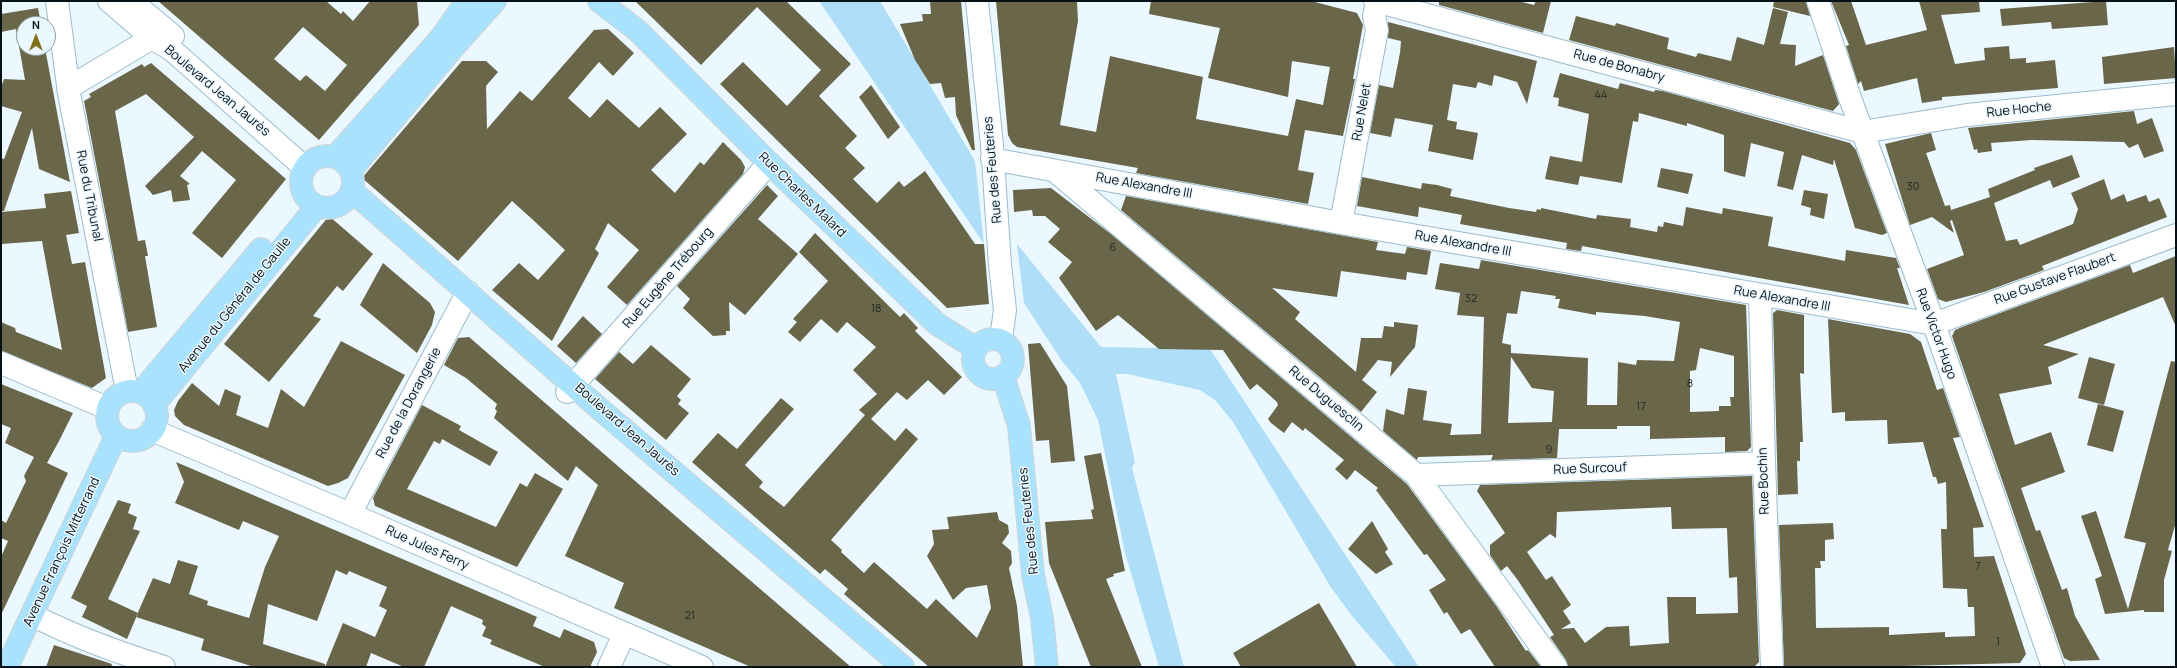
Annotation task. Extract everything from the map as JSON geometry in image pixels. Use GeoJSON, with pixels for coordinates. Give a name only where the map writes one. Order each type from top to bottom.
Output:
{"type":"FeatureCollection","features":[{"type":"Feature","properties":{"kind":"main road"},"geometry":{"type":"LineString","coordinates":[[346,180],[475,23],[495,1]]}},
{"type":"Feature","properties":{"kind":"main road","name":"Rue Charles Malard"},"geometry":{"type":"LineString","coordinates":[[605,1],[638,31],[769,163],[937,324],[975,348]]}},
{"type":"Feature","properties":{"kind":"main road"},"geometry":{"type":"LineString","coordinates":[[346,180],[321,156],[310,163],[301,182],[311,201],[330,208],[346,180],[466,2]]}},
{"type":"Feature","properties":{"kind":"main road","name":"Boulevard Jean Jaurès"},"geometry":{"type":"LineString","coordinates":[[346,180],[466,297],[886,667]]}},
{"type":"Feature","properties":{"kind":"main road","name":"Avenue du Général de Gaulle"},"geometry":{"type":"LineString","coordinates":[[141,396],[311,201]]}},
{"type":"Feature","properties":{"kind":"main road"},"geometry":{"type":"LineString","coordinates":[[986,339],[1001,339],[1010,346],[1014,356],[1013,363],[1009,372],[1003,376],[989,379],[978,373],[973,363],[975,348],[986,339]]}},
{"type":"Feature","properties":{"kind":"main road","name":"Rue des Feuteries"},"geometry":{"type":"LineString","coordinates":[[1003,376],[1019,426],[1033,574],[1042,618],[1047,667]]}},
{"type":"Feature","properties":{"kind":"main road","name":"Boulevard Jean Jaurès"},"geometry":{"type":"LineString","coordinates":[[571,388],[607,415],[903,667]]}},
{"type":"Feature","properties":{"kind":"main road"},"geometry":{"type":"LineString","coordinates":[[141,396],[156,420],[152,430],[148,435],[136,440],[129,441],[116,436],[107,424],[107,408],[114,397],[141,396]]}},
{"type":"Feature","properties":{"kind":"main road","name":"Avenue François Mitterrand"},"geometry":{"type":"LineString","coordinates":[[7,667],[116,436]]}},
{"type":"Feature","properties":{"kind":"street","name":"Rue du Tribunal"},"geometry":{"type":"LineString","coordinates":[[57,1],[68,88],[141,396]]}},
{"type":"Feature","properties":{"kind":"street","name":"Boulevard Jean Jaurès"},"geometry":{"type":"LineString","coordinates":[[109,1],[152,38],[172,50],[310,163]]}},
{"type":"Feature","properties":{"kind":"street","name":"Boulevard Jean Jaurès"},"geometry":{"type":"LineString","coordinates":[[131,1],[310,163]]}},
{"type":"Feature","properties":{"kind":"street","name":"Rue des Feuteries"},"geometry":{"type":"LineString","coordinates":[[977,1],[1005,310],[1001,339]]}},
{"type":"Feature","properties":{"kind":"street","name":"Rue de Bonabry"},"geometry":{"type":"LineString","coordinates":[[1376,1],[1862,132]]}},
{"type":"Feature","properties":{"kind":"street","name":"Rue Nelet"},"geometry":{"type":"LineString","coordinates":[[1341,223],[1377,30],[1374,17],[1376,1]]}},
{"type":"Feature","properties":{"kind":"street","name":"Rue Victor Hugo"},"geometry":{"type":"LineString","coordinates":[[1818,1],[1862,132],[1934,324],[2053,667]]}},
{"type":"Feature","properties":{"kind":"street"},"geometry":{"type":"LineString","coordinates":[[68,88],[152,38]]}},
{"type":"Feature","properties":{"kind":"street","name":"Rue Hoche"},"geometry":{"type":"LineString","coordinates":[[1862,132],[1967,115],[2176,94]]}},
{"type":"Feature","properties":{"kind":"street","name":"Rue Alexandre III"},"geometry":{"type":"LineString","coordinates":[[992,159],[1341,223],[1934,324]]}},
{"type":"Feature","properties":{"kind":"street","name":"Rue Eugène Trébourg"},"geometry":{"type":"LineString","coordinates":[[571,388],[769,163]]}},
{"type":"Feature","properties":{"kind":"street","name":"Rue Duguesclin"},"geometry":{"type":"LineString","coordinates":[[1054,170],[1416,475],[1556,667]]}},
{"type":"Feature","properties":{"kind":"street","name":"Rue Gustave Flaubert"},"geometry":{"type":"LineString","coordinates":[[1934,324],[2176,235]]}},
{"type":"Feature","properties":{"kind":"street","name":"Rue Bochin"},"geometry":{"type":"LineString","coordinates":[[1760,295],[1764,463],[1772,667]]}},
{"type":"Feature","properties":{"kind":"street","name":"Rue de la Dorangerie"},"geometry":{"type":"LineString","coordinates":[[350,514],[466,297]]}},
{"type":"Feature","properties":{"kind":"street"},"geometry":{"type":"LineString","coordinates":[[1,363],[107,408]]}},
{"type":"Feature","properties":{"kind":"street","name":"Rue Jules Ferry"},"geometry":{"type":"LineString","coordinates":[[152,430],[350,514],[702,667]]}},
{"type":"Feature","properties":{"kind":"street","name":"Rue Surcouf"},"geometry":{"type":"LineString","coordinates":[[1416,475],[1764,463]]}},
{"type":"Feature","properties":{"kind":"street"},"geometry":{"type":"LineString","coordinates":[[32,615],[58,628],[116,652],[164,667]]}},
{"type":"Feature","properties":{"kind":"street"},"geometry":{"type":"LineString","coordinates":[[608,667],[624,634]]}},
{"type":"Feature","properties":{"kind":"shaded area"},"geometry":{"type":"Polygon","coordinates":[[[819,1],[880,1],[975,161],[984,244],[819,1]]]}},
{"type":"Feature","properties":{"kind":"shaded area"},"geometry":{"type":"Polygon","coordinates":[[[1017,244],[1101,347],[1210,349],[1419,667],[1396,667],[1352,616],[1330,586],[1233,422],[1215,400],[1200,390],[1127,374],[1116,374],[1135,462],[1132,468],[1184,667],[1159,667],[1125,553],[1098,420],[1080,383],[1062,361],[1024,303],[1017,244]]]}},
{"type":"Feature","properties":{"kind":"building"},"geometry":{"type":"Polygon","coordinates":[[[158,1],[326,1],[341,14],[343,11],[353,21],[370,1],[417,1],[419,25],[319,140],[158,1]],[[303,27],[274,59],[300,81],[306,75],[325,91],[347,65],[303,27]]]}},
{"type":"Feature","properties":{"kind":"building"},"geometry":{"type":"Polygon","coordinates":[[[635,1],[786,1],[851,64],[819,96],[857,136],[845,148],[865,168],[853,179],[877,203],[899,181],[904,187],[925,171],[975,244],[984,244],[989,304],[947,308],[720,84],[743,62],[787,106],[821,70],[757,7],[701,65],[635,1]]]}},
{"type":"Feature","properties":{"kind":"building"},"geometry":{"type":"Polygon","coordinates":[[[930,1],[961,1],[975,150],[972,150],[956,115],[955,97],[945,98],[941,83],[930,84],[915,60],[900,24],[923,21],[922,14],[931,14],[930,1]]]}},
{"type":"Feature","properties":{"kind":"building"},"geometry":{"type":"Polygon","coordinates":[[[996,1],[1077,1],[1078,21],[1060,125],[1096,132],[1110,56],[1203,77],[1196,119],[1288,136],[1296,99],[1323,105],[1330,67],[1292,61],[1288,97],[1208,78],[1220,28],[1149,14],[1151,1],[1311,1],[1357,13],[1363,25],[1353,79],[1355,79],[1343,136],[1305,130],[1298,170],[1314,173],[1308,204],[1136,173],[1138,168],[1017,147],[1012,143],[1008,135],[996,1]]]}},
{"type":"Feature","properties":{"kind":"building"},"geometry":{"type":"Polygon","coordinates":[[[1439,1],[1518,1],[1534,5],[1536,1],[1551,1],[1543,33],[1439,5],[1439,1]]]}},
{"type":"Feature","properties":{"kind":"building"},"geometry":{"type":"Polygon","coordinates":[[[1774,1],[1806,1],[1810,16],[1773,7],[1774,1]]]}},
{"type":"Feature","properties":{"kind":"building"},"geometry":{"type":"Polygon","coordinates":[[[1831,1],[1851,1],[1866,45],[1927,30],[1919,1],[1979,1],[1980,12],[1941,15],[1955,64],[1985,60],[1984,48],[2009,46],[2010,59],[2026,58],[2026,63],[2055,60],[2058,88],[1942,97],[1942,100],[1922,103],[1917,78],[1864,91],[1861,81],[1858,84],[1846,46],[1849,45],[1831,1]]]}},
{"type":"Feature","properties":{"kind":"building"},"geometry":{"type":"Polygon","coordinates":[[[2106,1],[2108,25],[2052,29],[2051,22],[2002,26],[2000,9],[2106,1]]]}},
{"type":"Feature","properties":{"kind":"building"},"geometry":{"type":"Polygon","coordinates":[[[38,8],[40,16],[16,16],[16,29],[1,32],[1,14],[38,8]]]}},
{"type":"Feature","properties":{"kind":"building"},"geometry":{"type":"Polygon","coordinates":[[[1773,8],[1788,12],[1780,44],[1796,45],[1795,66],[1823,55],[1839,104],[1833,111],[1569,40],[1576,16],[1615,26],[1616,23],[1669,38],[1667,49],[1696,57],[1698,53],[1731,61],[1737,37],[1764,45],[1773,8]]]}},
{"type":"Feature","properties":{"kind":"building"},"geometry":{"type":"Polygon","coordinates":[[[1388,22],[1537,61],[1527,104],[1517,82],[1494,75],[1492,86],[1478,82],[1476,88],[1453,84],[1447,120],[1457,122],[1456,129],[1478,133],[1473,160],[1428,151],[1433,125],[1395,118],[1391,137],[1370,133],[1379,85],[1393,88],[1400,53],[1401,41],[1388,38],[1388,22]]]}},
{"type":"Feature","properties":{"kind":"building"},"geometry":{"type":"Polygon","coordinates":[[[608,29],[634,53],[613,76],[599,62],[568,98],[590,118],[607,99],[639,128],[660,107],[687,134],[651,170],[675,193],[700,162],[704,165],[723,142],[741,160],[745,167],[743,174],[627,305],[607,287],[639,250],[608,223],[595,249],[599,253],[552,341],[492,290],[519,263],[538,280],[565,250],[512,201],[458,261],[362,178],[462,61],[486,61],[498,72],[486,86],[487,129],[520,91],[532,101],[594,30],[608,29]]]}},
{"type":"Feature","properties":{"kind":"building"},"geometry":{"type":"Polygon","coordinates":[[[2174,47],[2176,78],[2104,84],[2102,57],[2174,47]]]}},
{"type":"Feature","properties":{"kind":"building"},"geometry":{"type":"Polygon","coordinates":[[[21,56],[46,56],[70,182],[39,169],[32,128],[4,211],[1,211],[1,158],[4,159],[22,112],[1,106],[1,87],[4,79],[25,80],[21,56]]]}},
{"type":"Feature","properties":{"kind":"building"},"geometry":{"type":"Polygon","coordinates":[[[151,63],[286,179],[222,258],[192,233],[236,180],[202,151],[180,176],[190,184],[187,185],[190,200],[173,202],[171,190],[153,195],[145,186],[194,137],[146,94],[115,111],[138,241],[145,240],[148,256],[145,256],[157,327],[128,332],[84,101],[91,97],[89,94],[142,64],[144,67],[151,63]]]}},
{"type":"Feature","properties":{"kind":"building"},"geometry":{"type":"Polygon","coordinates":[[[1560,73],[1618,89],[1620,83],[1654,92],[1655,90],[1663,91],[1850,143],[1856,150],[1887,233],[1882,235],[1855,228],[1834,159],[1833,165],[1802,155],[1793,190],[1777,186],[1784,152],[1751,143],[1745,177],[1729,173],[1724,171],[1724,135],[1687,123],[1687,126],[1639,113],[1638,122],[1633,121],[1622,183],[1580,176],[1578,185],[1545,179],[1550,156],[1582,162],[1589,114],[1558,106],[1559,98],[1553,97],[1560,73]]]}},
{"type":"Feature","properties":{"kind":"building"},"geometry":{"type":"Polygon","coordinates":[[[871,85],[900,127],[888,139],[859,97],[871,85]]]}},
{"type":"Feature","properties":{"kind":"building"},"geometry":{"type":"Polygon","coordinates":[[[2134,111],[2137,124],[2152,118],[2164,151],[2144,158],[2138,144],[2129,148],[2124,142],[2032,140],[1991,143],[1992,151],[1978,153],[1977,149],[1974,150],[1968,128],[2134,111]]]}},
{"type":"Feature","properties":{"kind":"building"},"geometry":{"type":"Polygon","coordinates":[[[1931,133],[1936,150],[1926,153],[1945,206],[1950,205],[1951,210],[1990,197],[1988,189],[2035,170],[2034,168],[2072,155],[2080,177],[2053,188],[2050,180],[1994,203],[2006,241],[2017,239],[2020,245],[2073,224],[2078,209],[2071,193],[2104,179],[2111,200],[2124,194],[2127,202],[2146,195],[2149,202],[2159,198],[2167,217],[2042,266],[2044,270],[1984,292],[1946,302],[1938,299],[1927,269],[1964,255],[1952,220],[1950,221],[1954,233],[1932,217],[1910,225],[1885,144],[1931,133]]]}},
{"type":"Feature","properties":{"kind":"building"},"geometry":{"type":"Polygon","coordinates":[[[1661,168],[1693,174],[1688,194],[1657,187],[1661,168]]]}},
{"type":"Feature","properties":{"kind":"building"},"geometry":{"type":"Polygon","coordinates":[[[1362,177],[1421,189],[1422,183],[1437,185],[1452,189],[1450,196],[1509,208],[1536,212],[1537,209],[1541,210],[1541,208],[1596,219],[1597,215],[1631,219],[1630,227],[1657,232],[1658,226],[1663,227],[1664,222],[1683,226],[1686,207],[1722,214],[1723,208],[1773,217],[1768,246],[1845,261],[1846,250],[1896,258],[1900,268],[1897,268],[1909,305],[1582,246],[1581,251],[1566,249],[1567,243],[1460,224],[1462,215],[1419,207],[1418,217],[1357,206],[1362,177]]]}},
{"type":"Feature","properties":{"kind":"building"},"geometry":{"type":"Polygon","coordinates":[[[767,185],[778,196],[758,219],[798,254],[745,315],[729,302],[730,331],[726,331],[726,335],[713,336],[683,308],[690,299],[677,286],[767,185]]]}},
{"type":"Feature","properties":{"kind":"building"},"geometry":{"type":"Polygon","coordinates":[[[1051,188],[1111,234],[1407,484],[1497,607],[1526,651],[1528,650],[1541,667],[1495,667],[1470,629],[1461,634],[1447,612],[1444,614],[1429,590],[1446,580],[1427,554],[1424,555],[1376,490],[1378,488],[1355,470],[1347,480],[1335,469],[1344,460],[1305,428],[1303,431],[1292,422],[1284,433],[1271,423],[1268,419],[1278,405],[1277,402],[1257,384],[1250,390],[1223,350],[1159,349],[1118,315],[1096,331],[1059,278],[1072,262],[1048,242],[1060,229],[1045,216],[1033,216],[1032,210],[1014,212],[1013,190],[1051,188]]]}},
{"type":"Feature","properties":{"kind":"building"},"geometry":{"type":"Polygon","coordinates":[[[1804,190],[1828,194],[1824,219],[1810,215],[1811,208],[1801,205],[1804,190]]]}},
{"type":"Feature","properties":{"kind":"building"},"geometry":{"type":"Polygon","coordinates":[[[71,191],[79,233],[66,235],[72,264],[85,262],[106,378],[92,388],[1,351],[1,322],[15,328],[16,332],[62,350],[42,241],[1,244],[1,212],[46,208],[44,194],[71,191]]]}},
{"type":"Feature","properties":{"kind":"building"},"geometry":{"type":"Polygon","coordinates":[[[1126,196],[1378,242],[1376,250],[1405,254],[1407,247],[1431,251],[1427,275],[1407,272],[1406,280],[1341,271],[1337,297],[1272,288],[1300,312],[1295,319],[1356,372],[1361,338],[1382,338],[1384,326],[1394,327],[1394,322],[1418,325],[1415,347],[1390,377],[1392,362],[1378,360],[1362,380],[1377,392],[1361,412],[1121,210],[1126,196]]]}},
{"type":"Feature","properties":{"kind":"building"},"geometry":{"type":"Polygon","coordinates":[[[329,216],[373,254],[343,291],[337,286],[313,316],[321,319],[269,382],[224,344],[329,216]]]}},
{"type":"Feature","properties":{"kind":"building"},"geometry":{"type":"Polygon","coordinates":[[[815,233],[900,317],[904,313],[918,328],[915,331],[962,377],[944,395],[928,380],[907,400],[897,392],[871,419],[895,441],[906,428],[918,439],[831,540],[842,550],[841,552],[864,573],[874,562],[927,609],[936,599],[977,638],[991,608],[987,585],[966,588],[953,600],[927,556],[934,544],[932,530],[949,529],[947,517],[997,512],[999,520],[1008,525],[1009,533],[1002,543],[1011,551],[1012,563],[1009,568],[1017,606],[1023,667],[929,667],[844,594],[848,589],[825,569],[820,574],[692,462],[718,433],[737,449],[781,398],[794,409],[745,465],[763,482],[759,487],[784,507],[865,415],[859,410],[877,394],[853,370],[876,347],[847,322],[837,333],[821,319],[800,342],[788,332],[797,322],[793,319],[828,281],[799,252],[815,233]]]}},
{"type":"Feature","properties":{"kind":"building"},"geometry":{"type":"Polygon","coordinates":[[[2176,256],[2176,327],[2163,297],[2043,345],[2079,354],[2048,367],[2052,384],[1999,394],[2015,445],[2051,432],[2065,472],[2021,488],[2036,531],[2040,530],[2062,590],[2067,588],[2075,616],[2100,660],[2070,661],[2064,658],[2062,653],[1952,336],[1955,330],[1962,327],[2130,265],[2133,273],[2176,256]]]}},
{"type":"Feature","properties":{"kind":"building"},"geometry":{"type":"Polygon","coordinates":[[[1481,260],[1746,305],[1751,447],[1747,451],[1725,452],[1725,437],[1650,439],[1650,426],[1617,426],[1617,429],[1559,429],[1557,458],[1491,460],[1493,455],[1418,457],[1417,460],[1383,431],[1386,409],[1404,415],[1408,388],[1427,391],[1423,420],[1452,424],[1450,435],[1481,434],[1484,317],[1457,315],[1460,293],[1435,289],[1440,263],[1479,269],[1481,260]],[[1521,291],[1517,314],[1507,313],[1502,343],[1511,345],[1511,353],[1588,358],[1587,405],[1617,405],[1618,362],[1636,365],[1637,360],[1674,361],[1680,322],[1645,316],[1596,312],[1596,315],[1558,308],[1560,299],[1555,299],[1556,296],[1521,291]],[[1700,348],[1696,370],[1690,371],[1690,412],[1719,411],[1719,406],[1731,406],[1730,397],[1734,397],[1734,356],[1700,348]],[[1511,357],[1508,423],[1552,422],[1554,391],[1532,388],[1511,357]]]}},
{"type":"Feature","properties":{"kind":"building"},"geometry":{"type":"Polygon","coordinates":[[[383,263],[430,303],[435,312],[432,325],[417,353],[360,305],[383,263]]]}},
{"type":"Feature","properties":{"kind":"building"},"geometry":{"type":"Polygon","coordinates":[[[1777,310],[1804,315],[1804,374],[1800,373],[1803,442],[1800,442],[1800,461],[1797,461],[1798,494],[1778,495],[1773,313],[1777,310]]]}},
{"type":"Feature","properties":{"kind":"building"},"geometry":{"type":"Polygon","coordinates":[[[583,316],[602,334],[576,363],[557,346],[583,316]]]}},
{"type":"Feature","properties":{"kind":"building"},"geometry":{"type":"Polygon","coordinates":[[[1828,319],[1910,334],[1921,342],[1937,390],[1943,388],[1960,437],[1953,438],[1984,527],[1973,528],[1974,557],[1994,556],[2026,654],[2020,663],[1864,667],[1784,666],[1779,525],[1833,523],[1834,539],[1825,540],[1825,561],[1820,561],[1821,568],[1815,568],[1816,628],[1889,627],[1889,635],[1945,632],[1945,637],[1975,636],[1974,607],[1968,607],[1967,589],[1943,588],[1941,529],[1947,529],[1946,482],[1938,484],[1936,477],[1933,477],[1923,442],[1888,444],[1887,420],[1845,421],[1845,412],[1832,413],[1828,319]]]}},
{"type":"Feature","properties":{"kind":"building"},"geometry":{"type":"Polygon","coordinates":[[[469,337],[851,667],[751,667],[614,608],[624,583],[565,556],[598,485],[576,466],[568,481],[494,418],[497,411],[495,409],[497,404],[466,378],[444,365],[458,338],[469,337]]]}},
{"type":"Feature","properties":{"kind":"building"},"geometry":{"type":"Polygon","coordinates":[[[341,341],[405,375],[348,478],[338,483],[328,486],[184,425],[175,416],[174,410],[178,401],[192,383],[219,406],[225,389],[241,396],[236,415],[268,428],[281,389],[304,407],[341,341]]]}},
{"type":"Feature","properties":{"kind":"building"},"geometry":{"type":"Polygon","coordinates":[[[1040,343],[1067,386],[1075,461],[1051,463],[1049,440],[1036,441],[1028,344],[1040,343]]]}},
{"type":"Feature","properties":{"kind":"building"},"geometry":{"type":"Polygon","coordinates":[[[651,345],[691,379],[677,396],[681,400],[678,404],[689,413],[666,440],[595,379],[619,352],[633,364],[651,345]]]}},
{"type":"Feature","properties":{"kind":"building"},"geometry":{"type":"Polygon","coordinates":[[[2089,357],[2115,364],[2104,405],[2078,398],[2089,357]]]}},
{"type":"Feature","properties":{"kind":"building"},"geometry":{"type":"Polygon","coordinates":[[[2171,361],[2176,362],[2176,522],[2168,550],[2172,551],[2164,580],[2164,612],[2144,612],[2144,610],[2105,614],[2095,579],[2102,576],[2081,516],[2096,511],[2128,609],[2146,543],[2124,538],[2171,361]]]}},
{"type":"Feature","properties":{"kind":"building"},"geometry":{"type":"Polygon","coordinates":[[[1,384],[73,413],[47,463],[68,473],[1,615],[1,557],[8,541],[1,538],[1,520],[6,523],[26,481],[24,476],[34,457],[5,443],[11,428],[1,424],[1,384]]]}},
{"type":"Feature","properties":{"kind":"building"},"geometry":{"type":"Polygon","coordinates":[[[2098,404],[2124,411],[2113,452],[2087,445],[2098,404]]]}},
{"type":"Feature","properties":{"kind":"building"},"geometry":{"type":"Polygon","coordinates":[[[422,405],[461,426],[459,430],[498,452],[490,466],[442,439],[440,444],[434,441],[407,489],[496,527],[520,483],[527,487],[535,473],[563,489],[517,567],[375,506],[373,498],[422,405]]]}},
{"type":"Feature","properties":{"kind":"building"},"geometry":{"type":"Polygon","coordinates":[[[1101,453],[1125,571],[1113,574],[1114,576],[1106,579],[1142,667],[1091,667],[1049,563],[1045,522],[1093,519],[1091,510],[1094,509],[1084,456],[1101,453]]]}},
{"type":"Feature","properties":{"kind":"building"},"geometry":{"type":"Polygon","coordinates":[[[176,462],[537,617],[533,626],[560,638],[564,629],[594,642],[597,652],[590,667],[545,667],[490,644],[492,640],[482,636],[486,627],[482,624],[483,620],[451,606],[424,667],[404,667],[371,653],[366,667],[325,667],[254,667],[201,650],[204,639],[136,617],[153,578],[170,584],[178,560],[198,566],[189,594],[208,601],[207,605],[249,618],[265,567],[279,536],[243,521],[239,530],[175,503],[184,482],[176,462]],[[336,570],[317,621],[268,604],[263,644],[325,664],[325,667],[343,623],[375,637],[387,610],[379,606],[387,587],[349,571],[347,575],[336,570]]]}},
{"type":"Feature","properties":{"kind":"building"},"geometry":{"type":"Polygon","coordinates":[[[1752,476],[1759,662],[1754,667],[1568,667],[1566,660],[1550,637],[1554,635],[1517,579],[1507,566],[1501,571],[1490,555],[1490,545],[1505,533],[1477,491],[1480,485],[1752,476]],[[1671,507],[1557,512],[1556,538],[1550,534],[1527,552],[1546,580],[1552,576],[1571,605],[1563,611],[1571,623],[1561,629],[1574,628],[1585,643],[1606,627],[1629,626],[1630,646],[1669,643],[1667,597],[1696,597],[1696,614],[1738,613],[1737,577],[1729,578],[1727,528],[1672,529],[1671,507]]]}},
{"type":"Feature","properties":{"kind":"building"},"geometry":{"type":"Polygon","coordinates":[[[118,500],[131,504],[128,513],[137,517],[133,529],[140,531],[108,599],[138,613],[127,639],[82,617],[87,606],[71,598],[118,500]]]}},
{"type":"Feature","properties":{"kind":"building"},"geometry":{"type":"Polygon","coordinates":[[[1372,521],[1388,549],[1385,552],[1393,564],[1376,574],[1348,549],[1372,521]]]}},
{"type":"Feature","properties":{"kind":"building"},"geometry":{"type":"Polygon","coordinates":[[[1319,603],[1357,667],[1241,667],[1233,653],[1319,603]]]}},
{"type":"Feature","properties":{"kind":"building"},"geometry":{"type":"Polygon","coordinates":[[[54,645],[112,664],[111,667],[46,667],[54,645]]]}}]}
